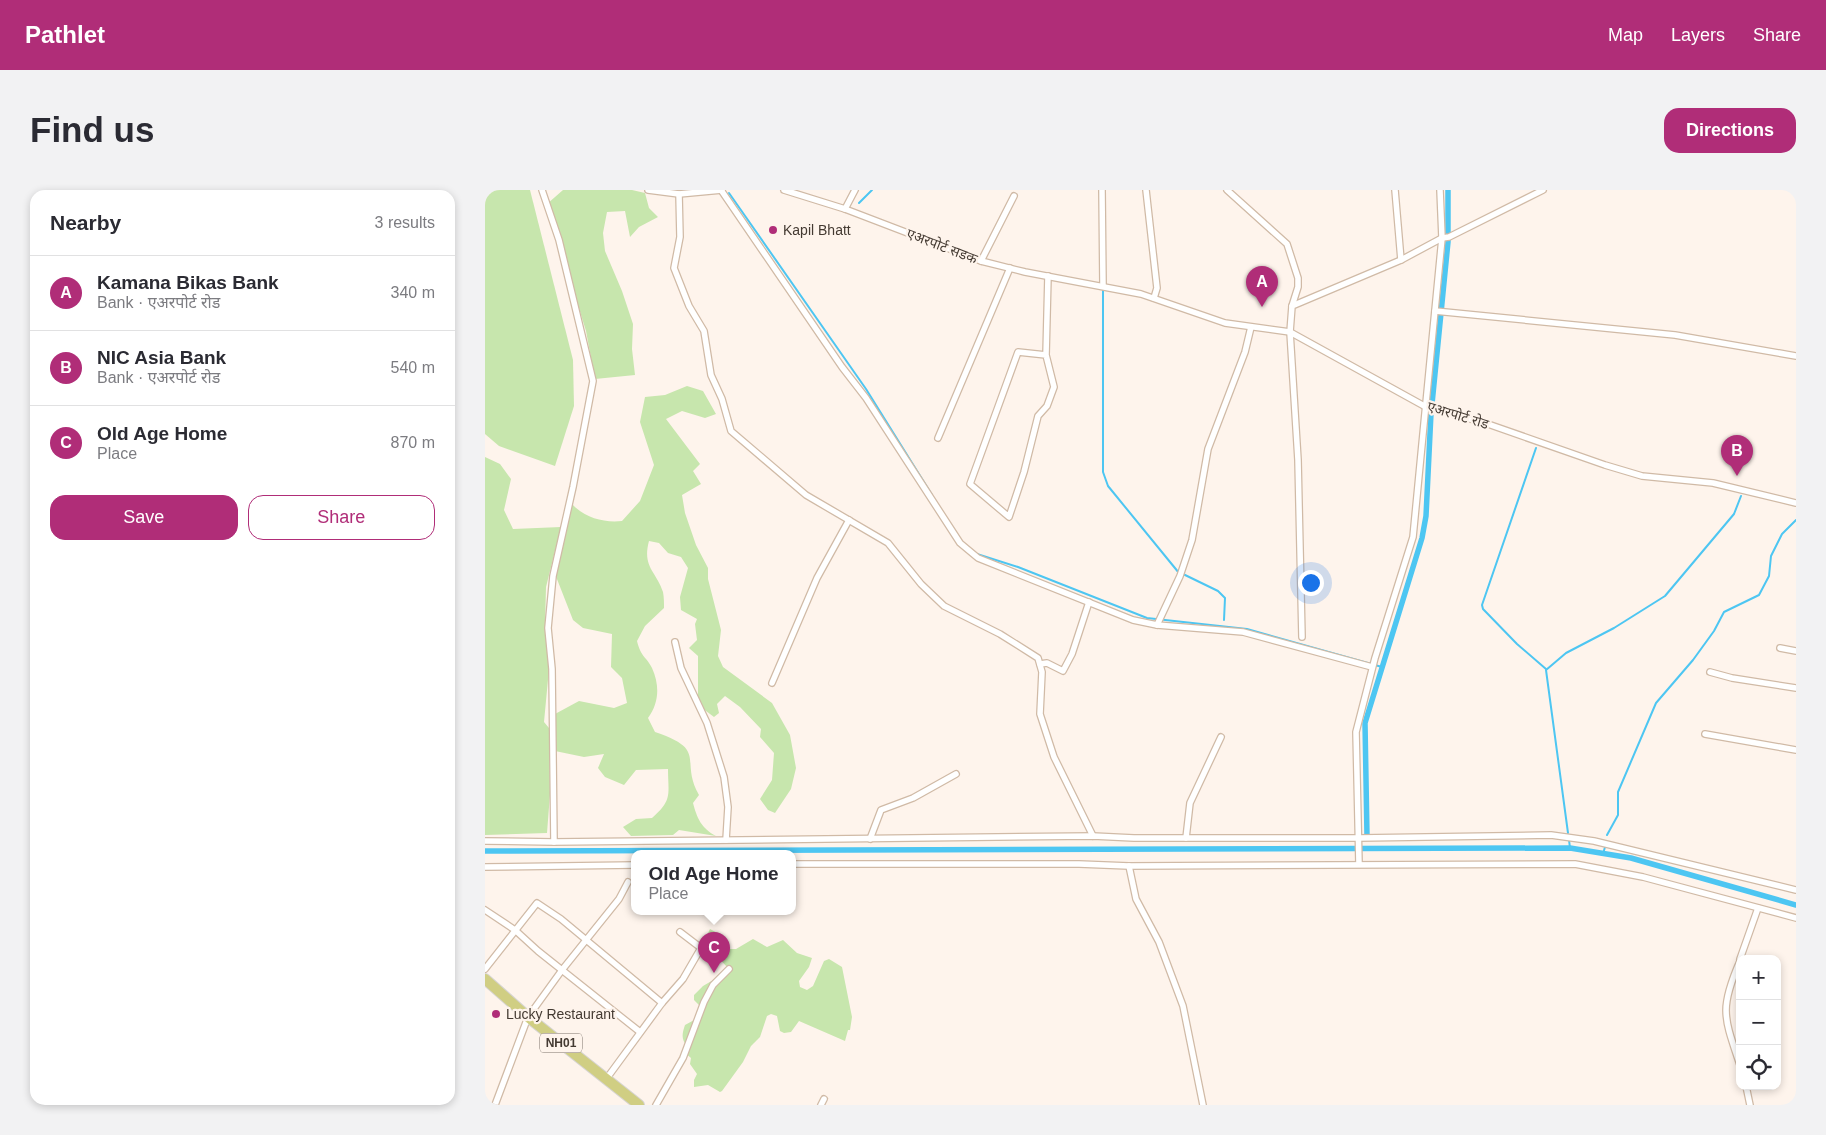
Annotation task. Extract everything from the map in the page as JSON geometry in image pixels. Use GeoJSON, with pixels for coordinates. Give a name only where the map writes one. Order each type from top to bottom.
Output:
{"type":"FeatureCollection","features":[{"type":"Feature","properties":{"kind":"highway","name":"NH01"},"geometry":{"type":"LineString","coordinates":[[485,979],[528,1017],[639,1105]]}},
{"type":"Feature","properties":{"kind":"street"},"geometry":{"type":"LineString","coordinates":[[542,190],[559,240],[593,381],[573,487],[553,576],[548,628],[552,668],[554,842]]}},
{"type":"Feature","properties":{"kind":"street"},"geometry":{"type":"LineString","coordinates":[[648,190],[679,194],[722,190],[836,359],[866,398],[960,543],[978,558],[1133,620],[1157,625],[1243,632],[1373,666]]}},
{"type":"Feature","properties":{"kind":"street","name":"एअरपोर्ट सडक"},"geometry":{"type":"LineString","coordinates":[[784,190],[845,209],[981,261],[1048,276],[1104,285]]}},
{"type":"Feature","properties":{"kind":"street"},"geometry":{"type":"LineString","coordinates":[[845,209],[855,190]]}},
{"type":"Feature","properties":{"kind":"street"},"geometry":{"type":"LineString","coordinates":[[1102,190],[1104,285]]}},
{"type":"Feature","properties":{"kind":"street"},"geometry":{"type":"LineString","coordinates":[[1146,190],[1157,288],[1154,298]]}},
{"type":"Feature","properties":{"kind":"street"},"geometry":{"type":"LineString","coordinates":[[1227,190],[1287,244],[1298,278],[1299,287],[1292,306],[1290,332],[1298,460],[1303,637]]}},
{"type":"Feature","properties":{"kind":"street"},"geometry":{"type":"LineString","coordinates":[[1395,190],[1401,260]]}},
{"type":"Feature","properties":{"kind":"street"},"geometry":{"type":"LineString","coordinates":[[1359,862],[1356,732],[1375,658],[1413,537],[1426,406],[1439,311],[1445,237],[1440,190]]}},
{"type":"Feature","properties":{"kind":"street"},"geometry":{"type":"LineString","coordinates":[[1292,306],[1401,260],[1543,190]]}},
{"type":"Feature","properties":{"kind":"street"},"geometry":{"type":"LineString","coordinates":[[679,194],[680,237],[674,268],[689,306],[704,331],[711,375],[722,399],[731,431],[806,495],[888,542],[921,584],[944,606],[1000,634],[1037,658],[1043,672],[1040,714],[1054,757],[1093,836]]}},
{"type":"Feature","properties":{"kind":"street"},"geometry":{"type":"LineString","coordinates":[[981,261],[1014,196]]}},
{"type":"Feature","properties":{"kind":"street"},"geometry":{"type":"LineString","coordinates":[[938,438],[1010,268]]}},
{"type":"Feature","properties":{"kind":"street"},"geometry":{"type":"LineString","coordinates":[[1046,355],[1018,352],[970,484],[1009,517],[1024,472],[1038,416],[1047,406],[1054,387],[1046,355],[1048,276]]}},
{"type":"Feature","properties":{"kind":"street","name":"एअरपोर्ट रोड"},"geometry":{"type":"LineString","coordinates":[[1104,285],[1154,298],[1225,323],[1290,332],[1426,406],[1485,423],[1605,466],[1642,476],[1713,483],[1795,503]]}},
{"type":"Feature","properties":{"kind":"street"},"geometry":{"type":"LineString","coordinates":[[1439,311],[1675,335],[1796,356]]}},
{"type":"Feature","properties":{"kind":"street"},"geometry":{"type":"LineString","coordinates":[[1157,625],[1180,576],[1192,540],[1208,449],[1245,352],[1251,327]]}},
{"type":"Feature","properties":{"kind":"street"},"geometry":{"type":"LineString","coordinates":[[772,683],[817,578],[849,520]]}},
{"type":"Feature","properties":{"kind":"street"},"geometry":{"type":"LineString","coordinates":[[1040,664],[1047,663],[1063,671],[1075,647],[1089,602]]}},
{"type":"Feature","properties":{"kind":"street"},"geometry":{"type":"LineString","coordinates":[[675,642],[681,668],[707,723],[724,777],[728,807],[726,840]]}},
{"type":"Feature","properties":{"kind":"street"},"geometry":{"type":"LineString","coordinates":[[1780,648],[1796,651]]}},
{"type":"Feature","properties":{"kind":"street"},"geometry":{"type":"LineString","coordinates":[[1710,672],[1732,678],[1796,688]]}},
{"type":"Feature","properties":{"kind":"street"},"geometry":{"type":"LineString","coordinates":[[1705,734],[1796,750]]}},
{"type":"Feature","properties":{"kind":"street"},"geometry":{"type":"LineString","coordinates":[[1186,838],[1190,803],[1221,737]]}},
{"type":"Feature","properties":{"kind":"street"},"geometry":{"type":"LineString","coordinates":[[870,840],[881,810],[913,798],[956,774]]}},
{"type":"Feature","properties":{"kind":"street"},"geometry":{"type":"LineString","coordinates":[[485,840],[554,842],[870,840],[1093,836],[1359,838],[1551,835],[1594,841],[1796,890]]}},
{"type":"Feature","properties":{"kind":"street"},"geometry":{"type":"LineString","coordinates":[[796,864],[1079,864],[1129,866],[1359,862],[1575,864],[1643,877],[1796,918]]}},
{"type":"Feature","properties":{"kind":"street"},"geometry":{"type":"LineString","coordinates":[[485,867],[631,865]]}},
{"type":"Feature","properties":{"kind":"street"},"geometry":{"type":"LineString","coordinates":[[1129,866],[1137,899],[1159,942],[1183,1006],[1203,1105]]}},
{"type":"Feature","properties":{"kind":"street"},"geometry":{"type":"LineString","coordinates":[[495,1105],[528,1017],[562,970],[619,899],[628,882]]}},
{"type":"Feature","properties":{"kind":"street"},"geometry":{"type":"LineString","coordinates":[[485,969],[537,903],[561,919],[585,941],[662,1003]]}},
{"type":"Feature","properties":{"kind":"street"},"geometry":{"type":"LineString","coordinates":[[1742,955],[1759,908]]}},
{"type":"Feature","properties":{"kind":"street"},"geometry":{"type":"LineString","coordinates":[[485,910],[515,930],[562,970],[641,1032]]}},
{"type":"Feature","properties":{"kind":"street"},"geometry":{"type":"LineString","coordinates":[[607,1078],[662,1003],[683,979],[701,948],[680,932]]}},
{"type":"Feature","properties":{"kind":"street"},"geometry":{"type":"LineString","coordinates":[[656,1105],[683,1058],[713,985],[729,968]]}},
{"type":"Feature","properties":{"kind":"street"},"geometry":{"type":"LineString","coordinates":[[1736,971],[1727,996],[1725,1022],[1736,1053]]}},
{"type":"Feature","properties":{"kind":"street"},"geometry":{"type":"LineString","coordinates":[[1747,1090],[1750,1105]]}},
{"type":"Feature","properties":{"kind":"green space"},"geometry":{"type":"Polygon","coordinates":[[[485,190],[530,190],[573,360],[574,406],[555,466],[499,446],[485,434],[485,190]]]}},
{"type":"Feature","properties":{"kind":"green space"},"geometry":{"type":"Polygon","coordinates":[[[563,190],[632,190],[645,193],[649,208],[658,217],[639,227],[630,237],[625,211],[607,212],[603,233],[605,251],[622,291],[633,324],[632,349],[635,375],[595,379],[586,331],[547,204],[563,190]]]}},
{"type":"Feature","properties":{"kind":"green space"},"geometry":{"type":"Polygon","coordinates":[[[687,386],[703,391],[716,414],[705,418],[682,411],[666,419],[700,464],[693,471],[701,484],[682,495],[685,513],[696,545],[708,568],[708,579],[721,630],[718,656],[723,667],[772,703],[790,735],[796,768],[791,789],[775,813],[768,810],[760,799],[772,780],[774,753],[760,737],[761,729],[740,707],[725,696],[717,704],[719,713],[714,717],[698,705],[698,656],[689,648],[697,640],[695,624],[697,619],[681,610],[680,597],[688,568],[681,557],[668,553],[659,543],[649,541],[647,557],[663,592],[664,608],[645,626],[637,641],[640,651],[650,664],[655,675],[657,688],[656,700],[648,718],[655,732],[672,738],[687,751],[690,757],[691,773],[699,795],[693,803],[696,813],[703,826],[716,836],[679,830],[673,835],[631,836],[623,827],[636,819],[652,818],[659,812],[666,801],[668,796],[668,769],[636,770],[624,785],[605,777],[598,768],[604,754],[584,757],[555,751],[555,714],[579,701],[614,708],[627,703],[622,678],[611,667],[612,634],[583,628],[573,620],[555,574],[572,504],[589,516],[602,520],[622,521],[640,501],[654,465],[640,422],[645,397],[665,395],[687,386]]]}},
{"type":"Feature","properties":{"kind":"green space"},"geometry":{"type":"Polygon","coordinates":[[[485,457],[500,464],[511,479],[504,510],[513,529],[561,527],[546,587],[545,627],[549,669],[544,722],[549,728],[550,794],[547,833],[485,835],[485,457]]]}},
{"type":"Feature","properties":{"kind":"green space"},"geometry":{"type":"Polygon","coordinates":[[[710,929],[721,935],[729,949],[736,949],[753,939],[767,947],[783,940],[797,953],[812,958],[809,967],[799,981],[800,987],[807,990],[813,986],[824,961],[829,959],[842,967],[852,1017],[850,1030],[848,1030],[845,1041],[799,1021],[791,1032],[784,1033],[780,1031],[777,1016],[771,1014],[767,1016],[760,1037],[751,1046],[743,1062],[722,1091],[720,1092],[708,1085],[694,1087],[694,1080],[697,1074],[690,1064],[691,1058],[684,1052],[687,1046],[683,1039],[684,1028],[685,1025],[696,1019],[700,1006],[694,1000],[694,995],[703,986],[720,976],[717,977],[727,967],[715,954],[704,951],[704,941],[710,929]]]}},
{"type":"Feature","properties":{"kind":"waterway"},"geometry":{"type":"LineString","coordinates":[[859,203],[872,190]]}},
{"type":"Feature","properties":{"kind":"waterway"},"geometry":{"type":"LineString","coordinates":[[1432,404],[1448,242],[1448,190]]}},
{"type":"Feature","properties":{"kind":"waterway"},"geometry":{"type":"LineString","coordinates":[[729,193],[866,389],[932,495]]}},
{"type":"Feature","properties":{"kind":"waterway"},"geometry":{"type":"LineString","coordinates":[[1103,289],[1103,472],[1108,486],[1179,573]]}},
{"type":"Feature","properties":{"kind":"waterway"},"geometry":{"type":"LineString","coordinates":[[1367,836],[1365,723],[1422,538],[1426,516],[1431,413]]}},
{"type":"Feature","properties":{"kind":"waterway"},"geometry":{"type":"LineString","coordinates":[[1536,448],[1482,605],[1483,609],[1517,644],[1546,669]]}},
{"type":"Feature","properties":{"kind":"waterway"},"geometry":{"type":"LineString","coordinates":[[1568,833],[1546,670],[1566,653],[1614,628],[1665,596],[1734,514],[1741,496]]}},
{"type":"Feature","properties":{"kind":"waterway"},"geometry":{"type":"LineString","coordinates":[[1607,835],[1618,815],[1618,792],[1656,703],[1693,660],[1714,631],[1724,612],[1759,595],[1769,576],[1771,556],[1782,534],[1796,520]]}},
{"type":"Feature","properties":{"kind":"waterway"},"geometry":{"type":"LineString","coordinates":[[977,554],[1018,567],[1147,618],[1247,629],[1382,667]]}},
{"type":"Feature","properties":{"kind":"waterway"},"geometry":{"type":"LineString","coordinates":[[1183,574],[1218,591],[1225,598],[1224,620]]}},
{"type":"Feature","properties":{"kind":"waterway"},"geometry":{"type":"LineString","coordinates":[[1569,840],[1570,848]]}},
{"type":"Feature","properties":{"kind":"waterway"},"geometry":{"type":"LineString","coordinates":[[1603,854],[1605,847]]}},
{"type":"Feature","properties":{"kind":"waterway"},"geometry":{"type":"LineString","coordinates":[[796,850],[1570,848],[1631,858],[1796,905]]}},
{"type":"Feature","properties":{"kind":"waterway"},"geometry":{"type":"LineString","coordinates":[[485,851],[631,851]]}},
{"type":"Feature","properties":{"kind":"place","name":"Kapil Bhatt"},"geometry":{"type":"Point","coordinates":[773,230]}},
{"type":"Feature","properties":{"kind":"place","name":"Kamana Bikas Bank"},"geometry":{"type":"Point","coordinates":[1262,307]}},
{"type":"Feature","properties":{"kind":"place","name":"NIC Asia Bank"},"geometry":{"type":"Point","coordinates":[1737,476]}},
{"type":"Feature","properties":{"kind":"place","name":"Old Age Home"},"geometry":{"type":"Point","coordinates":[714,973]}},
{"type":"Feature","properties":{"kind":"place","name":"Lucky Restaurant"},"geometry":{"type":"Point","coordinates":[496,1014]}}]}
